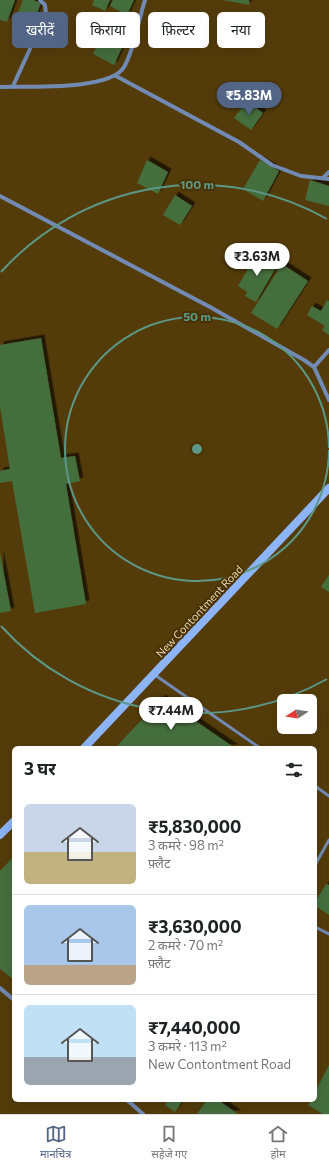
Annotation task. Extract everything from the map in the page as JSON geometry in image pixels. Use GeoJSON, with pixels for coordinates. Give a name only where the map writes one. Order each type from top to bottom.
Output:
{"type":"FeatureCollection","features":[{"type":"Feature","properties":{"kind":"street"},"geometry":{"type":"LineString","coordinates":[[13,86],[46,14],[45,5],[40,0]]}},
{"type":"Feature","properties":{"kind":"street"},"geometry":{"type":"LineString","coordinates":[[0,87],[80,84],[102,81],[116,76],[124,67],[130,53],[145,0]]}},
{"type":"Feature","properties":{"kind":"street"},"geometry":{"type":"LineString","coordinates":[[116,76],[239,142],[272,165],[300,176],[324,178],[329,180]]}},
{"type":"Feature","properties":{"kind":"street"},"geometry":{"type":"LineString","coordinates":[[324,178],[329,172]]}},
{"type":"Feature","properties":{"kind":"street"},"geometry":{"type":"LineString","coordinates":[[0,196],[210,307],[304,360],[314,367],[329,400]]}},
{"type":"Feature","properties":{"kind":"street"},"geometry":{"type":"LineString","coordinates":[[314,367],[329,350]]}},
{"type":"Feature","properties":{"kind":"street","name":"New Contontment Road"},"geometry":{"type":"LineString","coordinates":[[86,746],[329,488]]}},
{"type":"Feature","properties":{"kind":"street"},"geometry":{"type":"LineString","coordinates":[[0,835],[12,823]]}},
{"type":"Feature","properties":{"kind":"street"},"geometry":{"type":"LineString","coordinates":[[0,988],[12,998]]}},
{"type":"Feature","properties":{"kind":"street"},"geometry":{"type":"LineString","coordinates":[[129,1102],[143,1114]]}},
{"type":"Feature","properties":{"kind":"lane"},"geometry":{"type":"LineString","coordinates":[[154,674],[257,746]]}},
{"type":"Feature","properties":{"kind":"lane"},"geometry":{"type":"LineString","coordinates":[[317,787],[329,796]]}},
{"type":"Feature","properties":{"kind":"lane"},"geometry":{"type":"LineString","coordinates":[[317,861],[329,840]]}},
{"type":"Feature","properties":{"kind":"lane"},"geometry":{"type":"LineString","coordinates":[[317,928],[329,934]]}},
{"type":"Feature","properties":{"kind":"building"},"geometry":{"type":"Polygon","coordinates":[[[0,0],[15,0],[7,22],[0,20],[0,0]]]}},
{"type":"Feature","properties":{"kind":"building"},"geometry":{"type":"Polygon","coordinates":[[[23,0],[33,0],[41,3],[38,12],[18,12],[23,0]]]}},
{"type":"Feature","properties":{"kind":"building"},"geometry":{"type":"Polygon","coordinates":[[[94,0],[110,0],[105,11],[92,5],[94,0]]]}},
{"type":"Feature","properties":{"kind":"building"},"geometry":{"type":"Polygon","coordinates":[[[113,0],[134,0],[128,12],[121,12],[110,6],[113,0]]]}},
{"type":"Feature","properties":{"kind":"building"},"geometry":{"type":"Polygon","coordinates":[[[223,0],[249,0],[249,5],[223,0]]]}},
{"type":"Feature","properties":{"kind":"building"},"geometry":{"type":"Polygon","coordinates":[[[96,48],[122,48],[114,65],[93,54],[96,48]]]}},
{"type":"Feature","properties":{"kind":"building"},"geometry":{"type":"Polygon","coordinates":[[[247,101],[263,113],[251,130],[234,118],[247,101]]]}},
{"type":"Feature","properties":{"kind":"building"},"geometry":{"type":"Polygon","coordinates":[[[147,160],[168,172],[158,194],[137,183],[147,160]]]}},
{"type":"Feature","properties":{"kind":"building"},"geometry":{"type":"Polygon","coordinates":[[[260,160],[279,171],[263,201],[243,189],[260,160]]]}},
{"type":"Feature","properties":{"kind":"building"},"geometry":{"type":"Polygon","coordinates":[[[310,180],[329,186],[329,206],[305,200],[310,180]]]}},
{"type":"Feature","properties":{"kind":"building"},"geometry":{"type":"Polygon","coordinates":[[[175,195],[192,206],[180,225],[163,215],[175,195]]]}},
{"type":"Feature","properties":{"kind":"building"},"geometry":{"type":"Polygon","coordinates":[[[257,253],[277,266],[256,302],[245,296],[247,292],[238,286],[257,253]]]}},
{"type":"Feature","properties":{"kind":"building"},"geometry":{"type":"Polygon","coordinates":[[[282,264],[308,281],[277,329],[251,313],[282,264]]]}},
{"type":"Feature","properties":{"kind":"building"},"geometry":{"type":"Polygon","coordinates":[[[327,300],[329,301],[329,335],[322,330],[325,326],[307,315],[312,306],[321,311],[327,300]]]}},
{"type":"Feature","properties":{"kind":"building"},"geometry":{"type":"Polygon","coordinates":[[[41,338],[61,458],[75,456],[80,481],[66,484],[86,604],[35,613],[12,481],[0,483],[0,471],[10,469],[0,407],[0,345],[41,338]]]}},
{"type":"Feature","properties":{"kind":"building"},"geometry":{"type":"Polygon","coordinates":[[[0,553],[11,611],[0,613],[0,553]]]}},
{"type":"Feature","properties":{"kind":"building"},"geometry":{"type":"Polygon","coordinates":[[[329,575],[329,592],[321,587],[329,575]]]}},
{"type":"Feature","properties":{"kind":"building"},"geometry":{"type":"Polygon","coordinates":[[[162,698],[232,746],[117,746],[162,698]]]}},
{"type":"Feature","properties":{"kind":"building"},"geometry":{"type":"Polygon","coordinates":[[[12,858],[12,978],[0,969],[0,871],[12,858]]]}},
{"type":"Feature","properties":{"kind":"building"},"geometry":{"type":"Polygon","coordinates":[[[326,884],[329,885],[329,915],[317,907],[317,899],[326,884]]]}},
{"type":"Feature","properties":{"kind":"building"},"geometry":{"type":"Polygon","coordinates":[[[329,1065],[329,1114],[323,1114],[308,1105],[310,1102],[317,1102],[317,1088],[329,1065]]]}},
{"type":"Feature","properties":{"kind":"building"},"geometry":{"type":"Polygon","coordinates":[[[167,1102],[182,1102],[175,1112],[165,1105],[167,1102]]]}},
{"type":"Feature","properties":{"kind":"building"},"geometry":{"type":"Polygon","coordinates":[[[206,1102],[221,1102],[238,1114],[197,1114],[206,1102]]]}}]}
